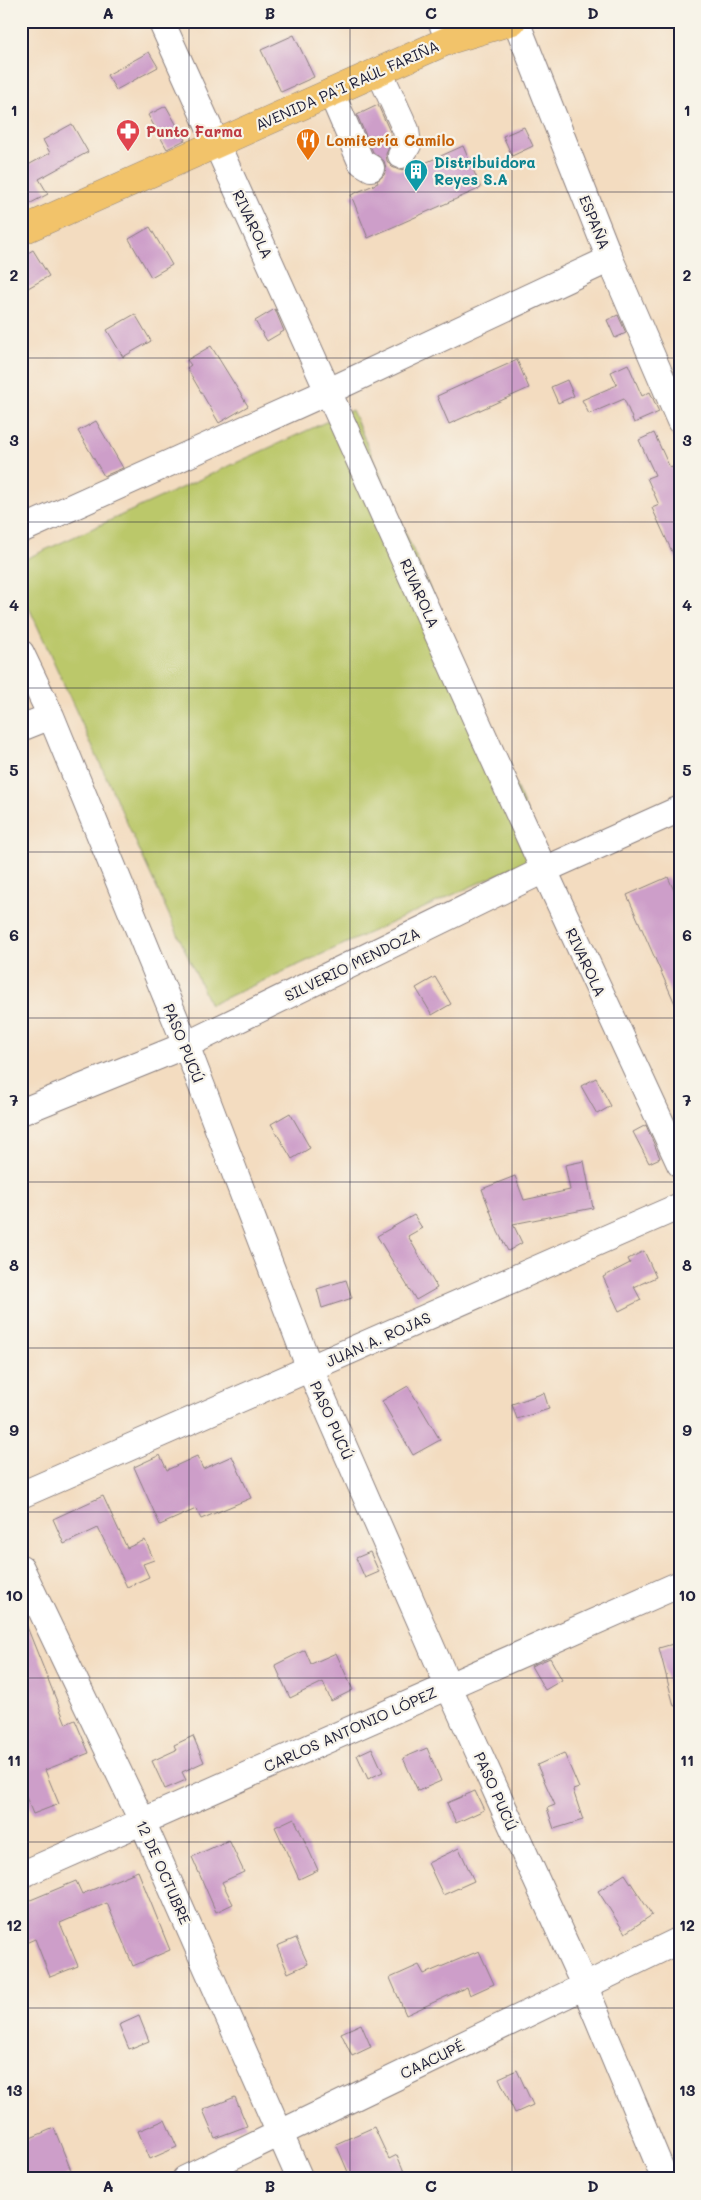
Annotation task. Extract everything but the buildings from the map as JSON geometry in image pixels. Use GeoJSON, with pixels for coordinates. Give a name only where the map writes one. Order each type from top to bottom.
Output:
{"type":"FeatureCollection","features":[{"type":"Feature","properties":{"kind":"highway","name":"AVENIDA PA'I RAÚL FARIÑA"},"geometry":{"type":"LineString","coordinates":[[21,231],[379,70],[445,30],[514,21]]}},
{"type":"Feature","properties":{"kind":"street","name":"RIVAROLA"},"geometry":{"type":"LineString","coordinates":[[161,21],[544,870],[680,1164]]}},
{"type":"Feature","properties":{"kind":"street","name":"ESPAÑA"},"geometry":{"type":"LineString","coordinates":[[514,21],[610,259],[680,421]]}},
{"type":"Feature","properties":{"kind":"street"},"geometry":{"type":"LineString","coordinates":[[379,70],[406,130],[408,145],[401,155]]}},
{"type":"Feature","properties":{"kind":"street"},"geometry":{"type":"LineString","coordinates":[[330,92],[362,162],[371,168]]}},
{"type":"Feature","properties":{"kind":"street"},"geometry":{"type":"LineString","coordinates":[[21,530],[329,391],[610,259]]}},
{"type":"Feature","properties":{"kind":"street","name":"PASO PUCÚ"},"geometry":{"type":"LineString","coordinates":[[21,653],[50,716],[186,1045],[310,1369],[448,1686],[584,1985],[664,2179]]}},
{"type":"Feature","properties":{"kind":"street"},"geometry":{"type":"LineString","coordinates":[[21,728],[50,716]]}},
{"type":"Feature","properties":{"kind":"street","name":"SILVERIO MENDOZA"},"geometry":{"type":"LineString","coordinates":[[21,1112],[186,1045],[544,870],[680,809]]}},
{"type":"Feature","properties":{"kind":"street","name":"JUAN A. ROJAS"},"geometry":{"type":"LineString","coordinates":[[21,1495],[680,1206]]}},
{"type":"Feature","properties":{"kind":"street","name":"12 DE OCTUBRE"},"geometry":{"type":"LineString","coordinates":[[21,1568],[142,1821],[278,2133],[300,2179]]}},
{"type":"Feature","properties":{"kind":"street","name":"CARLOS ANTONIO LÓPEZ"},"geometry":{"type":"LineString","coordinates":[[21,1874],[680,1584]]}},
{"type":"Feature","properties":{"kind":"street","name":"CAACUPÉ"},"geometry":{"type":"LineString","coordinates":[[185,2179],[680,1940]]}},
{"type":"Feature","properties":{"kind":"green space"},"geometry":{"type":"Polygon","coordinates":[[[352,410],[545,853],[210,1005],[21,590],[21,561],[352,410]]]}},
{"type":"Feature","properties":{"kind":"place","name":"Punto Farma"},"geometry":{"type":"Point","coordinates":[128,152]}},
{"type":"Feature","properties":{"kind":"place","name":"Lomitería Camilo"},"geometry":{"type":"Point","coordinates":[308,161]}},
{"type":"Feature","properties":{"kind":"place","name":"Distribuidora Reyes S.A"},"geometry":{"type":"Point","coordinates":[416,192]}}]}
